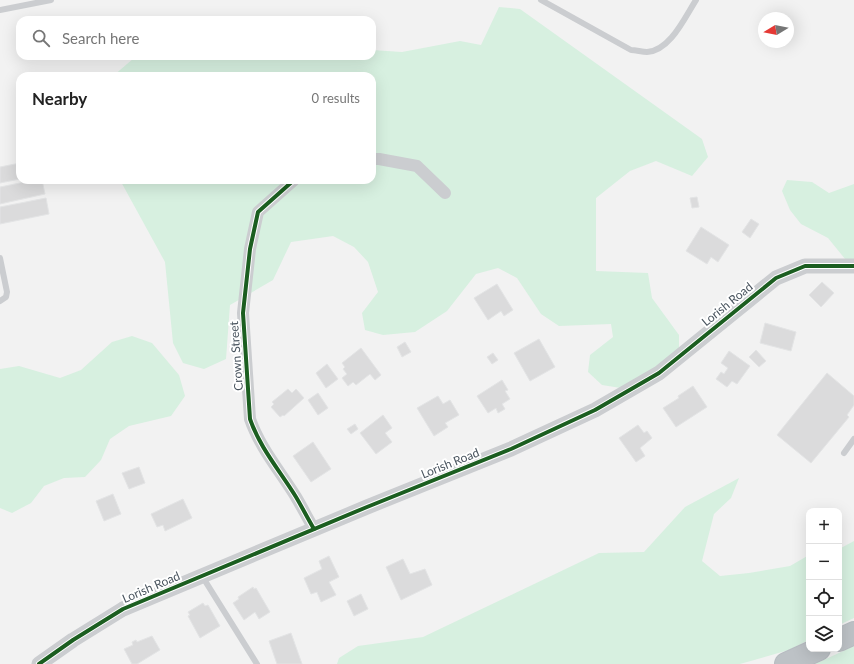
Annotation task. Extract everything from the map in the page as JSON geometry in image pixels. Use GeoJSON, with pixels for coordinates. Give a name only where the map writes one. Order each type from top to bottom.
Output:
{"type":"FeatureCollection","features":[{"type":"Feature","properties":{"kind":"highway"},"geometry":{"type":"LineString","coordinates":[[842,639],[854,633]]}},
{"type":"Feature","properties":{"kind":"highway"},"geometry":{"type":"LineString","coordinates":[[786,664],[812,652]]}},
{"type":"Feature","properties":{"kind":"street"},"geometry":{"type":"LineString","coordinates":[[376,159],[417,166],[445,193]]}},
{"type":"Feature","properties":{"kind":"street","name":"Crown Street"},"geometry":{"type":"LineString","coordinates":[[290,184],[258,212],[250,249],[243,313],[250,419],[255,434],[266,453],[295,496],[314,529]]}},
{"type":"Feature","properties":{"kind":"street","name":"Lorish Road"},"geometry":{"type":"LineString","coordinates":[[39,664],[73,640],[123,609],[504,452],[595,410],[659,373],[776,278],[805,266],[854,266]]}},
{"type":"Feature","properties":{"kind":"lane"},"geometry":{"type":"LineString","coordinates":[[0,10],[51,0]]}},
{"type":"Feature","properties":{"kind":"lane"},"geometry":{"type":"LineString","coordinates":[[541,0],[632,50],[648,52],[660,47],[673,38],[696,0]]}},
{"type":"Feature","properties":{"kind":"lane"},"geometry":{"type":"LineString","coordinates":[[0,258],[7,292],[6,297],[0,301]]}},
{"type":"Feature","properties":{"kind":"lane"},"geometry":{"type":"LineString","coordinates":[[844,453],[854,439]]}},
{"type":"Feature","properties":{"kind":"lane"},"geometry":{"type":"LineString","coordinates":[[202,576],[257,664]]}},
{"type":"Feature","properties":{"kind":"green space"},"geometry":{"type":"Polygon","coordinates":[[[499,7],[520,9],[702,139],[708,157],[692,176],[656,161],[630,171],[596,198],[596,271],[648,273],[652,298],[679,335],[679,354],[627,389],[602,385],[588,372],[590,355],[613,337],[611,324],[559,326],[541,314],[517,278],[498,268],[476,274],[447,311],[415,332],[383,335],[365,330],[362,313],[378,292],[368,262],[354,247],[333,236],[291,242],[273,280],[230,305],[226,359],[204,369],[183,363],[173,343],[165,262],[122,184],[376,184],[376,72],[118,72],[132,60],[376,60],[376,50],[402,52],[460,41],[481,45],[499,7]]]}},
{"type":"Feature","properties":{"kind":"green space"},"geometry":{"type":"Polygon","coordinates":[[[787,180],[812,182],[829,193],[854,184],[854,265],[850,265],[828,238],[801,224],[790,210],[782,191],[787,180]]]}},
{"type":"Feature","properties":{"kind":"green space"},"geometry":{"type":"Polygon","coordinates":[[[132,336],[152,343],[179,375],[185,396],[171,416],[129,426],[110,439],[101,460],[85,477],[64,478],[44,486],[31,503],[12,513],[0,508],[0,369],[19,366],[60,378],[81,370],[112,342],[132,336]]]}},
{"type":"Feature","properties":{"kind":"green space"},"geometry":{"type":"Polygon","coordinates":[[[739,478],[731,498],[714,514],[702,561],[720,576],[790,566],[806,557],[806,642],[789,650],[740,664],[337,664],[339,658],[358,646],[423,637],[599,553],[644,552],[685,507],[739,478]]]}},
{"type":"Feature","properties":{"kind":"green space"},"geometry":{"type":"Polygon","coordinates":[[[854,541],[854,618],[842,624],[842,580],[842,547],[854,541]]]}},
{"type":"Feature","properties":{"kind":"green space"},"geometry":{"type":"Polygon","coordinates":[[[854,646],[854,664],[815,664],[842,652],[854,646]]]}},
{"type":"Feature","properties":{"kind":"building"},"geometry":{"type":"Polygon","coordinates":[[[16,164],[16,180],[0,183],[0,167],[16,164]]]}},
{"type":"Feature","properties":{"kind":"building"},"geometry":{"type":"Polygon","coordinates":[[[16,184],[43,184],[45,194],[0,204],[0,187],[16,184]]]}},
{"type":"Feature","properties":{"kind":"building"},"geometry":{"type":"Polygon","coordinates":[[[697,197],[699,207],[692,208],[690,198],[697,197]]]}},
{"type":"Feature","properties":{"kind":"building"},"geometry":{"type":"Polygon","coordinates":[[[46,198],[49,214],[0,224],[0,207],[46,198]]]}},
{"type":"Feature","properties":{"kind":"building"},"geometry":{"type":"Polygon","coordinates":[[[751,219],[759,224],[750,238],[742,232],[751,219]]]}},
{"type":"Feature","properties":{"kind":"building"},"geometry":{"type":"Polygon","coordinates":[[[701,227],[729,245],[718,262],[711,257],[707,264],[686,251],[701,227]]]}},
{"type":"Feature","properties":{"kind":"building"},"geometry":{"type":"Polygon","coordinates":[[[822,282],[834,293],[821,307],[809,295],[822,282]]]}},
{"type":"Feature","properties":{"kind":"building"},"geometry":{"type":"Polygon","coordinates":[[[497,284],[513,310],[504,316],[501,311],[488,320],[474,298],[497,284]]]}},
{"type":"Feature","properties":{"kind":"building"},"geometry":{"type":"Polygon","coordinates":[[[765,323],[796,332],[791,351],[760,343],[765,323]]]}},
{"type":"Feature","properties":{"kind":"building"},"geometry":{"type":"Polygon","coordinates":[[[539,339],[555,367],[530,381],[514,353],[539,339]]]}},
{"type":"Feature","properties":{"kind":"building"},"geometry":{"type":"Polygon","coordinates":[[[405,342],[411,352],[402,357],[397,347],[405,342]]]}},
{"type":"Feature","properties":{"kind":"building"},"geometry":{"type":"Polygon","coordinates":[[[361,348],[381,375],[375,380],[370,374],[356,385],[353,382],[348,386],[342,378],[347,374],[343,369],[345,367],[342,363],[361,348]]]}},
{"type":"Feature","properties":{"kind":"building"},"geometry":{"type":"Polygon","coordinates":[[[756,350],[766,361],[759,367],[749,357],[756,350]]]}},
{"type":"Feature","properties":{"kind":"building"},"geometry":{"type":"Polygon","coordinates":[[[729,351],[750,366],[737,384],[732,381],[727,387],[716,379],[721,372],[724,374],[728,368],[721,363],[729,351]]]}},
{"type":"Feature","properties":{"kind":"building"},"geometry":{"type":"Polygon","coordinates":[[[493,353],[498,360],[492,364],[487,357],[493,353]]]}},
{"type":"Feature","properties":{"kind":"building"},"geometry":{"type":"Polygon","coordinates":[[[327,364],[338,379],[326,388],[316,373],[327,364]]]}},
{"type":"Feature","properties":{"kind":"building"},"geometry":{"type":"Polygon","coordinates":[[[827,373],[854,396],[854,405],[847,415],[849,417],[811,463],[777,435],[827,373]]]}},
{"type":"Feature","properties":{"kind":"building"},"geometry":{"type":"Polygon","coordinates":[[[502,380],[508,390],[505,391],[510,399],[502,404],[505,409],[498,413],[496,408],[488,413],[477,396],[502,380]]]}},
{"type":"Feature","properties":{"kind":"building"},"geometry":{"type":"Polygon","coordinates":[[[693,386],[707,407],[676,427],[663,408],[679,398],[678,396],[693,386]]]}},
{"type":"Feature","properties":{"kind":"building"},"geometry":{"type":"Polygon","coordinates":[[[288,389],[292,393],[296,389],[304,398],[284,416],[283,415],[280,417],[271,407],[274,404],[272,402],[288,389]]]}},
{"type":"Feature","properties":{"kind":"building"},"geometry":{"type":"Polygon","coordinates":[[[318,393],[328,408],[318,415],[308,400],[318,393]]]}},
{"type":"Feature","properties":{"kind":"building"},"geometry":{"type":"Polygon","coordinates":[[[438,396],[443,404],[450,400],[459,415],[445,423],[448,427],[434,436],[417,408],[438,396]]]}},
{"type":"Feature","properties":{"kind":"building"},"geometry":{"type":"Polygon","coordinates":[[[383,415],[392,428],[385,433],[392,442],[376,454],[360,433],[383,415]]]}},
{"type":"Feature","properties":{"kind":"building"},"geometry":{"type":"Polygon","coordinates":[[[355,424],[358,429],[351,434],[347,429],[355,424]]]}},
{"type":"Feature","properties":{"kind":"building"},"geometry":{"type":"Polygon","coordinates":[[[638,425],[644,433],[647,431],[652,438],[640,448],[645,456],[636,462],[619,438],[638,425]]]}},
{"type":"Feature","properties":{"kind":"building"},"geometry":{"type":"Polygon","coordinates":[[[313,442],[331,469],[311,482],[293,456],[313,442]]]}},
{"type":"Feature","properties":{"kind":"building"},"geometry":{"type":"Polygon","coordinates":[[[139,467],[145,483],[129,489],[122,473],[139,467]]]}},
{"type":"Feature","properties":{"kind":"building"},"geometry":{"type":"Polygon","coordinates":[[[113,494],[121,514],[104,521],[96,501],[113,494]]]}},
{"type":"Feature","properties":{"kind":"building"},"geometry":{"type":"Polygon","coordinates":[[[183,499],[192,518],[165,531],[163,525],[157,527],[151,514],[183,499]]]}},
{"type":"Feature","properties":{"kind":"building"},"geometry":{"type":"Polygon","coordinates":[[[329,556],[339,577],[329,582],[336,595],[321,602],[317,592],[311,594],[304,578],[322,569],[319,561],[329,556]]]}},
{"type":"Feature","properties":{"kind":"building"},"geometry":{"type":"Polygon","coordinates":[[[403,559],[410,574],[425,569],[432,585],[401,600],[386,567],[403,559]]]}},
{"type":"Feature","properties":{"kind":"building"},"geometry":{"type":"Polygon","coordinates":[[[253,587],[254,589],[256,588],[270,612],[259,619],[255,612],[244,620],[233,603],[239,599],[238,597],[253,587]]]}},
{"type":"Feature","properties":{"kind":"building"},"geometry":{"type":"Polygon","coordinates":[[[361,594],[368,609],[354,616],[347,601],[361,594]]]}},
{"type":"Feature","properties":{"kind":"building"},"geometry":{"type":"Polygon","coordinates":[[[203,603],[205,606],[208,605],[220,626],[200,638],[188,616],[190,615],[188,612],[203,603]]]}},
{"type":"Feature","properties":{"kind":"building"},"geometry":{"type":"Polygon","coordinates":[[[291,633],[302,664],[277,664],[269,641],[291,633]]]}},
{"type":"Feature","properties":{"kind":"building"},"geometry":{"type":"Polygon","coordinates":[[[152,636],[160,650],[137,664],[132,664],[124,649],[133,645],[132,642],[136,640],[137,642],[152,636]]]}},
{"type":"Feature","properties":{"kind":"cycle path"},"geometry":{"type":"LineString","coordinates":[[290,184],[258,212],[250,249],[243,313],[250,419],[259,440],[296,497],[314,529]]}},
{"type":"Feature","properties":{"kind":"cycle path"},"geometry":{"type":"LineString","coordinates":[[39,664],[73,640],[123,609],[367,507],[511,449],[595,410],[659,373],[776,278],[805,266],[854,266]]}}]}
